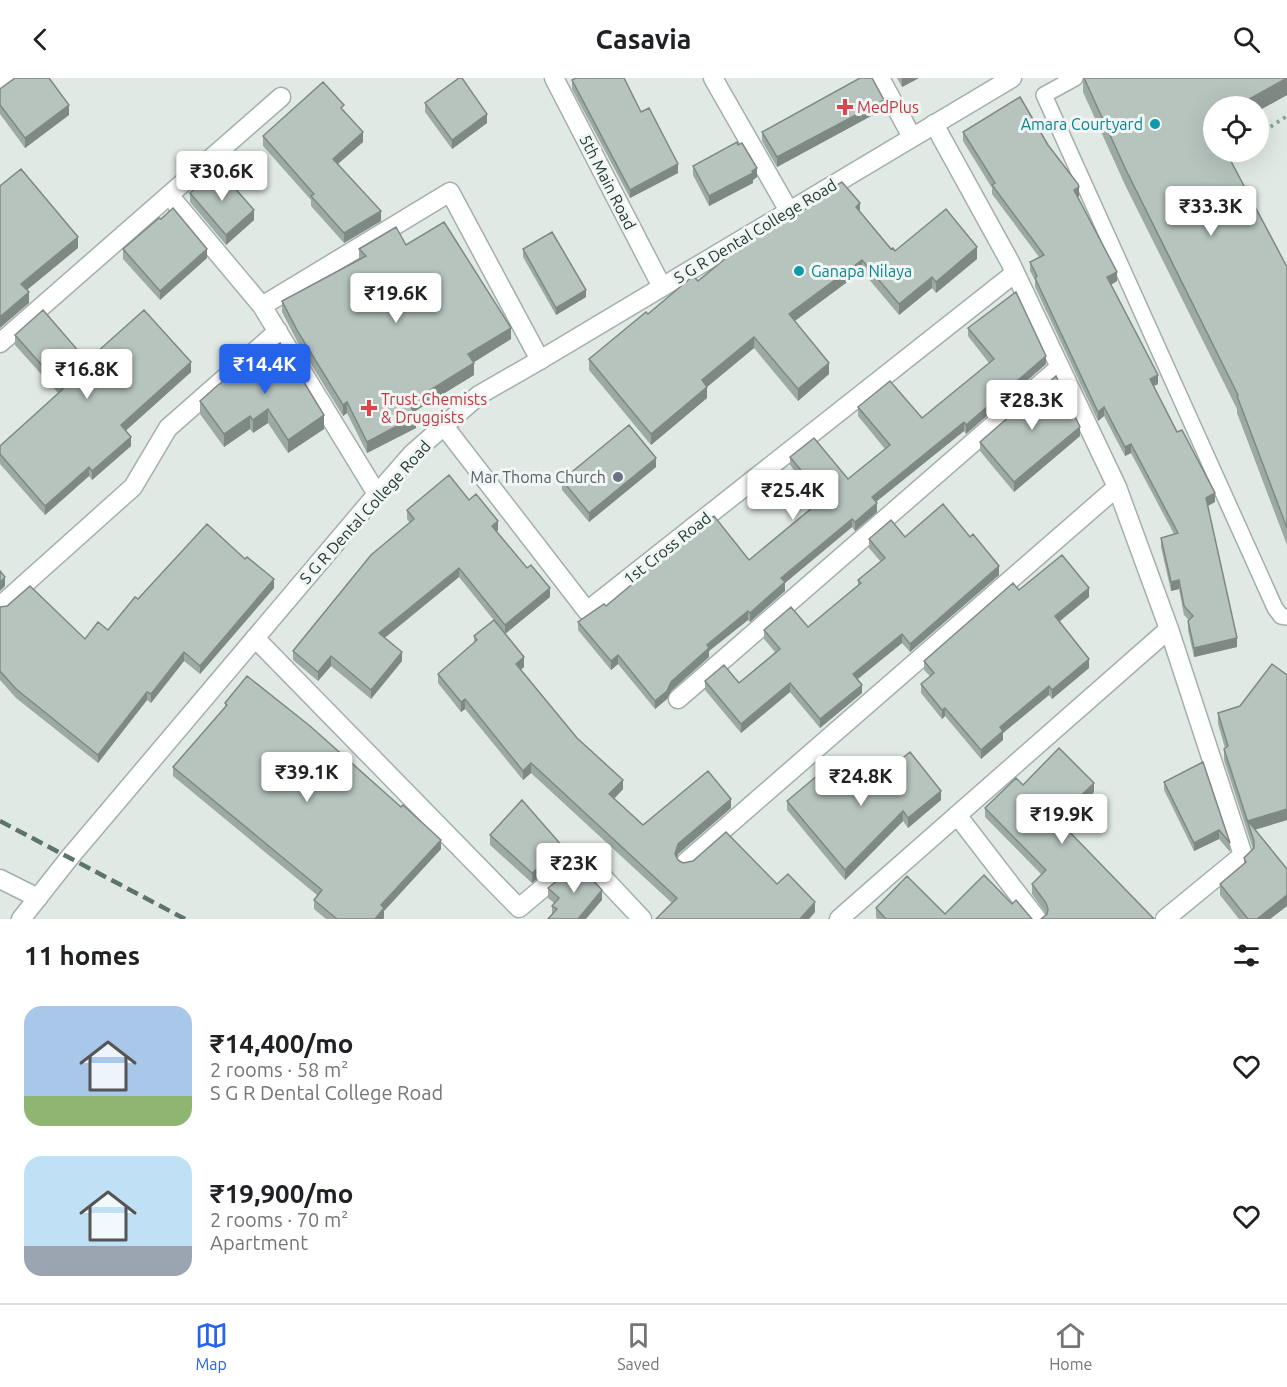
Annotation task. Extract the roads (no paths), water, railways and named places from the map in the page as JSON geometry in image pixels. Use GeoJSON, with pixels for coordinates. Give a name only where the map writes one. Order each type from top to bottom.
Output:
{"type":"FeatureCollection","features":[{"type":"Feature","properties":{"kind":"street"},"geometry":{"type":"LineString","coordinates":[[0,83],[7,78]]}},
{"type":"Feature","properties":{"kind":"street","name":"5th Main Road"},"geometry":{"type":"LineString","coordinates":[[554,78],[662,286]]}},
{"type":"Feature","properties":{"kind":"street"},"geometry":{"type":"LineString","coordinates":[[713,78],[789,211]]}},
{"type":"Feature","properties":{"kind":"street"},"geometry":{"type":"LineString","coordinates":[[880,78],[912,137]]}},
{"type":"Feature","properties":{"kind":"street","name":"S G R Dental College Road"},"geometry":{"type":"LineString","coordinates":[[21,919],[70,857],[377,494],[412,454],[479,395],[1012,78]]}},
{"type":"Feature","properties":{"kind":"street"},"geometry":{"type":"LineString","coordinates":[[0,343],[281,98]]}},
{"type":"Feature","properties":{"kind":"street"},"geometry":{"type":"LineString","coordinates":[[934,124],[1010,262],[1117,487],[1170,629],[1243,855],[1165,919]]}},
{"type":"Feature","properties":{"kind":"street"},"geometry":{"type":"LineString","coordinates":[[262,306],[450,192],[540,360]]}},
{"type":"Feature","properties":{"kind":"street"},"geometry":{"type":"LineString","coordinates":[[169,195],[262,306],[377,494]]}},
{"type":"Feature","properties":{"kind":"street","name":"1st Cross Road"},"geometry":{"type":"LineString","coordinates":[[444,426],[587,611],[1015,273]]}},
{"type":"Feature","properties":{"kind":"street"},"geometry":{"type":"LineString","coordinates":[[0,606],[133,487],[168,428],[278,331]]}},
{"type":"Feature","properties":{"kind":"street"},"geometry":{"type":"LineString","coordinates":[[678,699],[1060,367]]}},
{"type":"Feature","properties":{"kind":"street"},"geometry":{"type":"LineString","coordinates":[[686,862],[1117,487]]}},
{"type":"Feature","properties":{"kind":"street"},"geometry":{"type":"LineString","coordinates":[[839,919],[1170,629]]}},
{"type":"Feature","properties":{"kind":"street"},"geometry":{"type":"LineString","coordinates":[[255,638],[513,913],[582,855],[642,919]]}},
{"type":"Feature","properties":{"kind":"street"},"geometry":{"type":"LineString","coordinates":[[957,815],[1037,919]]}},
{"type":"Feature","properties":{"kind":"street"},"geometry":{"type":"LineString","coordinates":[[0,879],[38,898]]}},
{"type":"Feature","properties":{"kind":"lane"},"geometry":{"type":"LineString","coordinates":[[1075,78],[1044,96],[1275,608],[1281,616],[1287,617]]}},
{"type":"Feature","properties":{"kind":"railway"},"geometry":{"type":"LineString","coordinates":[[0,821],[185,919]]}},
{"type":"Feature","properties":{"kind":"place","name":"MedPlus"},"geometry":{"type":"Point","coordinates":[845,107]}},
{"type":"Feature","properties":{"kind":"place","name":"Amara Courtyard"},"geometry":{"type":"Point","coordinates":[1155,124]}},
{"type":"Feature","properties":{"kind":"place","name":"Ganapa Nilaya"},"geometry":{"type":"Point","coordinates":[799,271]}},
{"type":"Feature","properties":{"kind":"place","name":"Trust Chemists & Druggists"},"geometry":{"type":"Point","coordinates":[369,408]}},
{"type":"Feature","properties":{"kind":"place","name":"Mar Thoma Church"},"geometry":{"type":"Point","coordinates":[618,477]}}]}
